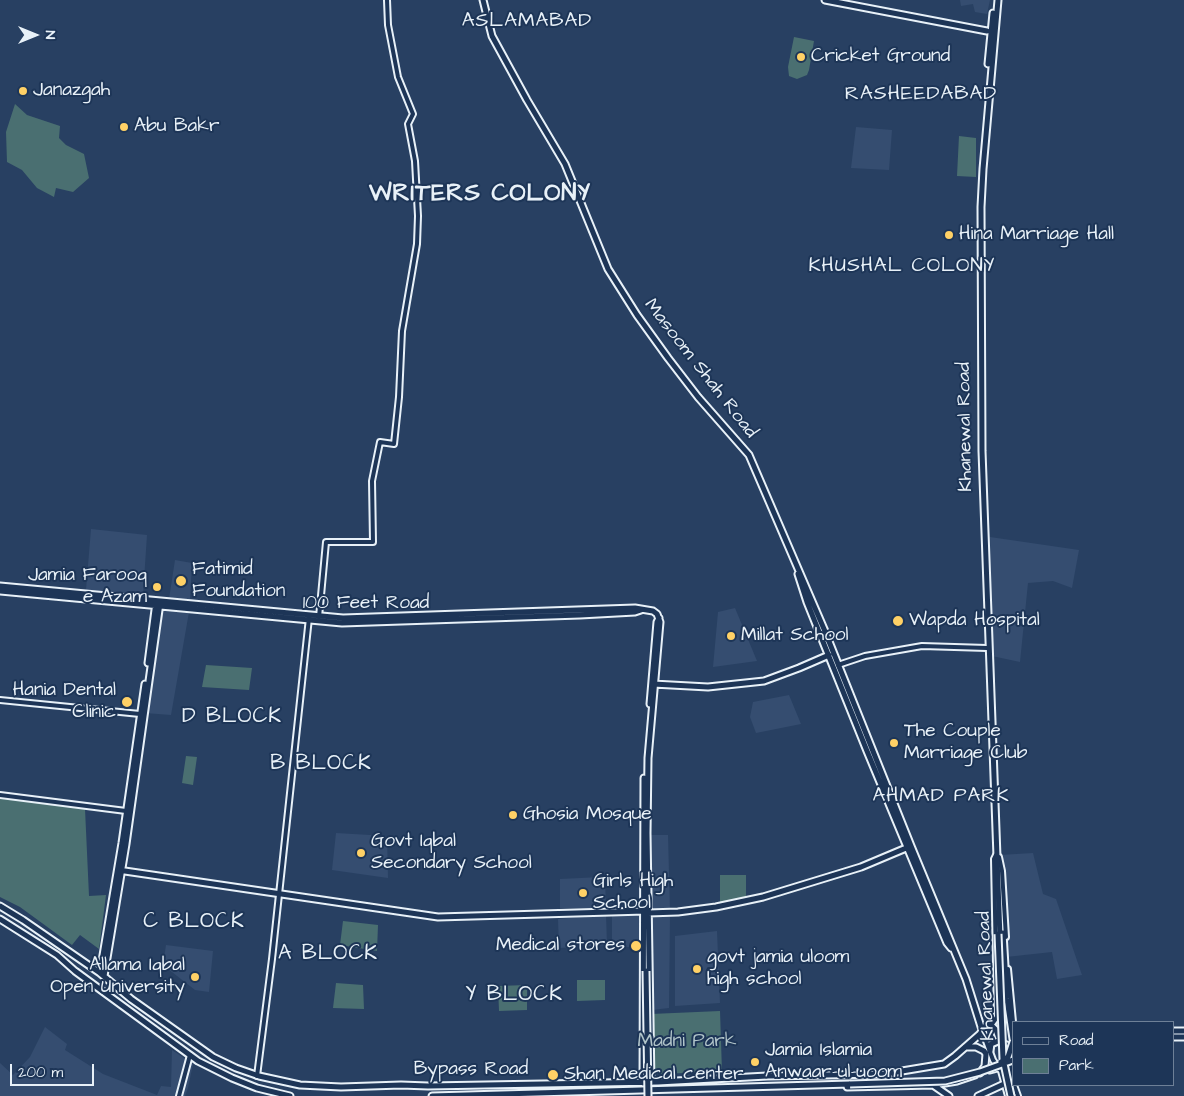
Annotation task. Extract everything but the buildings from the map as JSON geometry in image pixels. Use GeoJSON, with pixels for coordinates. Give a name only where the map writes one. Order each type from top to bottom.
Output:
{"type":"FeatureCollection","features":[{"type":"Feature","properties":{"kind":"main road","name":"Masoom Shah Road"},"geometry":{"type":"LineString","coordinates":[[483,0],[492,36],[565,164],[608,269],[637,315],[668,358],[698,397],[748,455],[838,665],[845,690]]}},
{"type":"Feature","properties":{"kind":"main road"},"geometry":{"type":"LineString","coordinates":[[825,0],[988,31]]}},
{"type":"Feature","properties":{"kind":"main road","name":"Khanewal Road"},"geometry":{"type":"LineString","coordinates":[[996,0],[981,156],[978,216],[980,455],[997,855],[1003,1059],[1010,1095]]}},
{"type":"Feature","properties":{"kind":"main road","name":"100 Feet Road"},"geometry":{"type":"LineString","coordinates":[[0,586],[319,619],[625,608],[653,611],[660,622],[653,684],[648,758],[643,1083]]}},
{"type":"Feature","properties":{"kind":"main road","name":"100 Feet Road"},"geometry":{"type":"LineString","coordinates":[[0,591],[158,603]]}},
{"type":"Feature","properties":{"kind":"main road","name":"Khanewal Road"},"geometry":{"type":"LineString","coordinates":[[987,602],[987,648],[1005,1057],[1010,1095]]}},
{"type":"Feature","properties":{"kind":"main road"},"geometry":{"type":"LineString","coordinates":[[120,871],[126,811],[158,603]]}},
{"type":"Feature","properties":{"kind":"main road"},"geometry":{"type":"LineString","coordinates":[[102,974],[120,871],[158,603]]}},
{"type":"Feature","properties":{"kind":"main road","name":"Masoom Shah Road"},"geometry":{"type":"LineString","coordinates":[[822,630],[830,655],[909,847],[956,954],[976,1007],[982,1030]]}},
{"type":"Feature","properties":{"kind":"main road"},"geometry":{"type":"LineString","coordinates":[[653,684],[708,687],[764,680],[791,672],[830,655]]}},
{"type":"Feature","properties":{"kind":"main road"},"geometry":{"type":"LineString","coordinates":[[120,871],[438,917],[678,912],[746,902],[860,867],[909,847]]}},
{"type":"Feature","properties":{"kind":"main road"},"geometry":{"type":"LineString","coordinates":[[998,868],[1007,999],[1012,1034]]}},
{"type":"Feature","properties":{"kind":"main road","name":"Bypass Road"},"geometry":{"type":"LineString","coordinates":[[0,906],[102,974],[131,999],[196,1046],[224,1063],[257,1076],[300,1085],[341,1087],[643,1083],[767,1076],[892,1073],[939,1065],[949,1060],[965,1047],[986,1025],[992,1024]]}},
{"type":"Feature","properties":{"kind":"main road"},"geometry":{"type":"LineString","coordinates":[[0,919],[57,955],[75,971],[190,1055],[219,1072],[257,1088],[290,1096]]}},
{"type":"Feature","properties":{"kind":"main road","name":"100 Feet Road"},"geometry":{"type":"LineString","coordinates":[[646,952],[651,1082]]}},
{"type":"Feature","properties":{"kind":"main road"},"geometry":{"type":"LineString","coordinates":[[646,952],[650,1094]]}},
{"type":"Feature","properties":{"kind":"main road"},"geometry":{"type":"LineString","coordinates":[[992,1024],[1000,1042]]}},
{"type":"Feature","properties":{"kind":"main road"},"geometry":{"type":"LineString","coordinates":[[1174,1033],[1184,1034]]}},
{"type":"Feature","properties":{"kind":"main road"},"geometry":{"type":"LineString","coordinates":[[990,1051],[992,1043],[1000,1042],[1012,1048]]}},
{"type":"Feature","properties":{"kind":"main road"},"geometry":{"type":"LineString","coordinates":[[832,1085],[844,1087],[934,1085],[956,1081],[995,1068],[1008,1056],[1012,1044]]}},
{"type":"Feature","properties":{"kind":"main road"},"geometry":{"type":"LineString","coordinates":[[965,1047],[976,1047],[986,1054],[985,1066],[978,1074]]}},
{"type":"Feature","properties":{"kind":"main road"},"geometry":{"type":"LineString","coordinates":[[219,1072],[225,1070],[224,1063]]}},
{"type":"Feature","properties":{"kind":"main road"},"geometry":{"type":"LineString","coordinates":[[432,1096],[650,1094],[945,1080],[1012,1063]]}},
{"type":"Feature","properties":{"kind":"main road"},"geometry":{"type":"LineString","coordinates":[[228,1076],[226,1070],[233,1067]]}},
{"type":"Feature","properties":{"kind":"main road"},"geometry":{"type":"LineString","coordinates":[[978,1096],[1004,1084]]}},
{"type":"Feature","properties":{"kind":"main road"},"geometry":{"type":"LineString","coordinates":[[934,1085],[949,1096]]}},
{"type":"Feature","properties":{"kind":"street"},"geometry":{"type":"LineString","coordinates":[[319,619],[326,542],[373,542],[372,481],[380,442],[394,444],[399,397],[402,331],[418,244],[415,161],[408,124],[413,114],[398,77],[388,25],[387,0]]}},
{"type":"Feature","properties":{"kind":"street"},"geometry":{"type":"LineString","coordinates":[[257,1076],[280,893],[310,618]]}},
{"type":"Feature","properties":{"kind":"street"},"geometry":{"type":"LineString","coordinates":[[838,665],[865,656],[922,646],[987,648]]}},
{"type":"Feature","properties":{"kind":"street"},"geometry":{"type":"LineString","coordinates":[[0,700],[140,714]]}},
{"type":"Feature","properties":{"kind":"street"},"geometry":{"type":"LineString","coordinates":[[0,796],[126,811]]}},
{"type":"Feature","properties":{"kind":"street"},"geometry":{"type":"LineString","coordinates":[[992,1024],[997,1017],[994,859],[997,855]]}},
{"type":"Feature","properties":{"kind":"street","name":"Khanewal Road"},"geometry":{"type":"LineString","coordinates":[[997,855],[1002,871],[1013,1021]]}},
{"type":"Feature","properties":{"kind":"street"},"geometry":{"type":"LineString","coordinates":[[982,1030],[995,1068],[1001,1071],[1004,1084],[1010,1095]]}},
{"type":"Feature","properties":{"kind":"street"},"geometry":{"type":"LineString","coordinates":[[179,1096],[190,1055]]}},
{"type":"Feature","properties":{"kind":"street"},"geometry":{"type":"LineString","coordinates":[[1010,1095],[1014,1087]]}},
{"type":"Feature","properties":{"kind":"street"},"geometry":{"type":"LineString","coordinates":[[1014,1087],[1018,1096]]}},
{"type":"Feature","properties":{"kind":"shaded area"},"geometry":{"type":"Polygon","coordinates":[[[960,0],[990,0],[987,14],[975,12],[973,4],[961,6],[960,0]]]}},
{"type":"Feature","properties":{"kind":"shaded area"},"geometry":{"type":"Polygon","coordinates":[[[856,127],[892,130],[889,170],[851,168],[856,127]]]}},
{"type":"Feature","properties":{"kind":"shaded area"},"geometry":{"type":"Polygon","coordinates":[[[91,529],[147,535],[143,595],[86,590],[91,529]]]}},
{"type":"Feature","properties":{"kind":"shaded area"},"geometry":{"type":"Polygon","coordinates":[[[990,537],[1079,550],[1072,588],[1053,581],[1028,583],[1020,662],[992,656],[990,537]]]}},
{"type":"Feature","properties":{"kind":"shaded area","name":"Fatimid Foundation"},"geometry":{"type":"Polygon","coordinates":[[[175,560],[192,563],[190,600],[169,599],[175,560]]]}},
{"type":"Feature","properties":{"kind":"shaded area","name":"Millat School"},"geometry":{"type":"Polygon","coordinates":[[[735,608],[757,661],[713,667],[718,612],[735,608]]]}},
{"type":"Feature","properties":{"kind":"shaded area"},"geometry":{"type":"Polygon","coordinates":[[[161,609],[189,612],[171,715],[145,713],[161,609]]]}},
{"type":"Feature","properties":{"kind":"shaded area"},"geometry":{"type":"Polygon","coordinates":[[[789,695],[801,724],[756,733],[750,717],[753,702],[789,695]]]}},
{"type":"Feature","properties":{"kind":"shaded area","name":"Govt Iqbal Secondary School"},"geometry":{"type":"Polygon","coordinates":[[[336,833],[387,836],[388,878],[332,870],[336,833]]]}},
{"type":"Feature","properties":{"kind":"shaded area"},"geometry":{"type":"Polygon","coordinates":[[[649,835],[668,835],[670,911],[650,911],[649,835]]]}},
{"type":"Feature","properties":{"kind":"shaded area"},"geometry":{"type":"Polygon","coordinates":[[[1033,853],[1043,894],[1056,899],[1082,975],[1057,979],[1052,952],[1006,957],[1000,855],[1033,853]]]}},
{"type":"Feature","properties":{"kind":"shaded area","name":"Girls High School"},"geometry":{"type":"Polygon","coordinates":[[[605,878],[606,908],[560,908],[560,879],[605,878]]]}},
{"type":"Feature","properties":{"kind":"shaded area"},"geometry":{"type":"Polygon","coordinates":[[[606,914],[607,945],[559,948],[558,919],[606,914]]]}},
{"type":"Feature","properties":{"kind":"shaded area"},"geometry":{"type":"Polygon","coordinates":[[[612,915],[642,915],[641,947],[612,947],[612,915]]]}},
{"type":"Feature","properties":{"kind":"shaded area"},"geometry":{"type":"Polygon","coordinates":[[[651,915],[670,915],[669,1008],[652,1010],[651,915]]]}},
{"type":"Feature","properties":{"kind":"shaded area","name":"govt jamia uloom high school"},"geometry":{"type":"Polygon","coordinates":[[[717,931],[720,1003],[675,1006],[675,936],[717,931]]]}},
{"type":"Feature","properties":{"kind":"shaded area","name":"Allama Iqbal Open University"},"geometry":{"type":"Polygon","coordinates":[[[166,945],[213,951],[209,992],[195,990],[163,965],[166,945]]]}},
{"type":"Feature","properties":{"kind":"shaded area"},"geometry":{"type":"Polygon","coordinates":[[[45,1027],[67,1044],[65,1050],[103,1074],[157,1095],[161,1086],[171,1087],[172,1050],[193,1064],[185,1096],[0,1096],[0,1063],[13,1075],[30,1057],[45,1027]]]}},
{"type":"Feature","properties":{"kind":"green space"},"geometry":{"type":"Polygon","coordinates":[[[794,37],[814,41],[807,75],[797,79],[789,76],[788,67],[794,37]]]}},
{"type":"Feature","properties":{"kind":"green space"},"geometry":{"type":"Polygon","coordinates":[[[15,104],[27,115],[60,126],[59,138],[66,145],[84,154],[89,178],[73,192],[56,188],[54,197],[37,188],[22,170],[7,162],[6,132],[15,104]]]}},
{"type":"Feature","properties":{"kind":"green space"},"geometry":{"type":"Polygon","coordinates":[[[959,136],[976,138],[976,177],[957,176],[959,136]]]}},
{"type":"Feature","properties":{"kind":"green space","name":"D BLOCK"},"geometry":{"type":"Polygon","coordinates":[[[206,665],[252,668],[249,690],[202,687],[206,665]]]}},
{"type":"Feature","properties":{"kind":"green space"},"geometry":{"type":"Polygon","coordinates":[[[186,756],[197,757],[193,785],[182,783],[186,756]]]}},
{"type":"Feature","properties":{"kind":"green space"},"geometry":{"type":"Polygon","coordinates":[[[0,798],[85,809],[89,896],[106,895],[99,949],[80,935],[72,945],[20,907],[0,897],[0,798]]]}},
{"type":"Feature","properties":{"kind":"green space"},"geometry":{"type":"Polygon","coordinates":[[[720,875],[746,875],[746,898],[720,903],[720,875]]]}},
{"type":"Feature","properties":{"kind":"green space"},"geometry":{"type":"Polygon","coordinates":[[[343,921],[378,925],[377,951],[340,945],[343,921]]]}},
{"type":"Feature","properties":{"kind":"green space"},"geometry":{"type":"Polygon","coordinates":[[[577,980],[605,980],[605,1000],[577,1001],[577,980]]]}},
{"type":"Feature","properties":{"kind":"green space"},"geometry":{"type":"Polygon","coordinates":[[[336,983],[363,985],[364,1009],[333,1008],[336,983]]]}},
{"type":"Feature","properties":{"kind":"green space"},"geometry":{"type":"Polygon","coordinates":[[[527,985],[527,1010],[499,1011],[498,986],[527,985]]]}},
{"type":"Feature","properties":{"kind":"green space","name":"Madni Park"},"geometry":{"type":"Polygon","coordinates":[[[720,1011],[722,1072],[651,1074],[651,1014],[720,1011]]]}},
{"type":"Feature","properties":{"kind":"place","name":"Cricket Ground"},"geometry":{"type":"Point","coordinates":[801,57]}},
{"type":"Feature","properties":{"kind":"place","name":"Janazgah"},"geometry":{"type":"Point","coordinates":[23,91]}},
{"type":"Feature","properties":{"kind":"place","name":"Abu Bakr"},"geometry":{"type":"Point","coordinates":[124,127]}},
{"type":"Feature","properties":{"kind":"place","name":"Hina Marriage Hall"},"geometry":{"type":"Point","coordinates":[949,235]}},
{"type":"Feature","properties":{"kind":"place","name":"Fatimid Foundation"},"geometry":{"type":"Point","coordinates":[181,581]}},
{"type":"Feature","properties":{"kind":"place","name":"Jamia Farooq e Azam"},"geometry":{"type":"Point","coordinates":[157,587]}},
{"type":"Feature","properties":{"kind":"place","name":"Wapda Hospital"},"geometry":{"type":"Point","coordinates":[898,621]}},
{"type":"Feature","properties":{"kind":"place","name":"Millat School"},"geometry":{"type":"Point","coordinates":[731,636]}},
{"type":"Feature","properties":{"kind":"place","name":"Hania Dental Clinic"},"geometry":{"type":"Point","coordinates":[127,702]}},
{"type":"Feature","properties":{"kind":"place","name":"The Couple Marriage Club"},"geometry":{"type":"Point","coordinates":[894,743]}},
{"type":"Feature","properties":{"kind":"place","name":"Ghosia Mosque"},"geometry":{"type":"Point","coordinates":[513,815]}},
{"type":"Feature","properties":{"kind":"place","name":"Govt Iqbal Secondary School"},"geometry":{"type":"Point","coordinates":[361,853]}},
{"type":"Feature","properties":{"kind":"place","name":"Girls High School"},"geometry":{"type":"Point","coordinates":[583,893]}},
{"type":"Feature","properties":{"kind":"place","name":"Medical stores"},"geometry":{"type":"Point","coordinates":[636,946]}},
{"type":"Feature","properties":{"kind":"place","name":"govt jamia uloom high school"},"geometry":{"type":"Point","coordinates":[697,969]}},
{"type":"Feature","properties":{"kind":"place","name":"Allama Iqbal Open University"},"geometry":{"type":"Point","coordinates":[195,977]}},
{"type":"Feature","properties":{"kind":"place","name":"Jamia Islamia Anwaar-ul-uoom"},"geometry":{"type":"Point","coordinates":[755,1062]}},
{"type":"Feature","properties":{"kind":"place","name":"Shan Medical center"},"geometry":{"type":"Point","coordinates":[553,1075]}},
{"type":"Feature","properties":{"kind":"district","name":"ASLAMABAD"},"geometry":{"type":"Point","coordinates":[527,22]}},
{"type":"Feature","properties":{"kind":"district","name":"RASHEEDABAD"},"geometry":{"type":"Point","coordinates":[921,95]}},
{"type":"Feature","properties":{"kind":"district","name":"WRITERS COLONY"},"geometry":{"type":"Point","coordinates":[480,195]}},
{"type":"Feature","properties":{"kind":"district","name":"KHUSHAL COLONY"},"geometry":{"type":"Point","coordinates":[902,267]}},
{"type":"Feature","properties":{"kind":"district","name":"D BLOCK"},"geometry":{"type":"Point","coordinates":[232,718]}},
{"type":"Feature","properties":{"kind":"district","name":"B BLOCK"},"geometry":{"type":"Point","coordinates":[321,765]}},
{"type":"Feature","properties":{"kind":"district","name":"AHMAD PARK"},"geometry":{"type":"Point","coordinates":[941,797]}},
{"type":"Feature","properties":{"kind":"district","name":"C BLOCK"},"geometry":{"type":"Point","coordinates":[194,923]}},
{"type":"Feature","properties":{"kind":"district","name":"A BLOCK"},"geometry":{"type":"Point","coordinates":[328,955]}},
{"type":"Feature","properties":{"kind":"district","name":"Y BLOCK"},"geometry":{"type":"Point","coordinates":[514,996]}}]}
